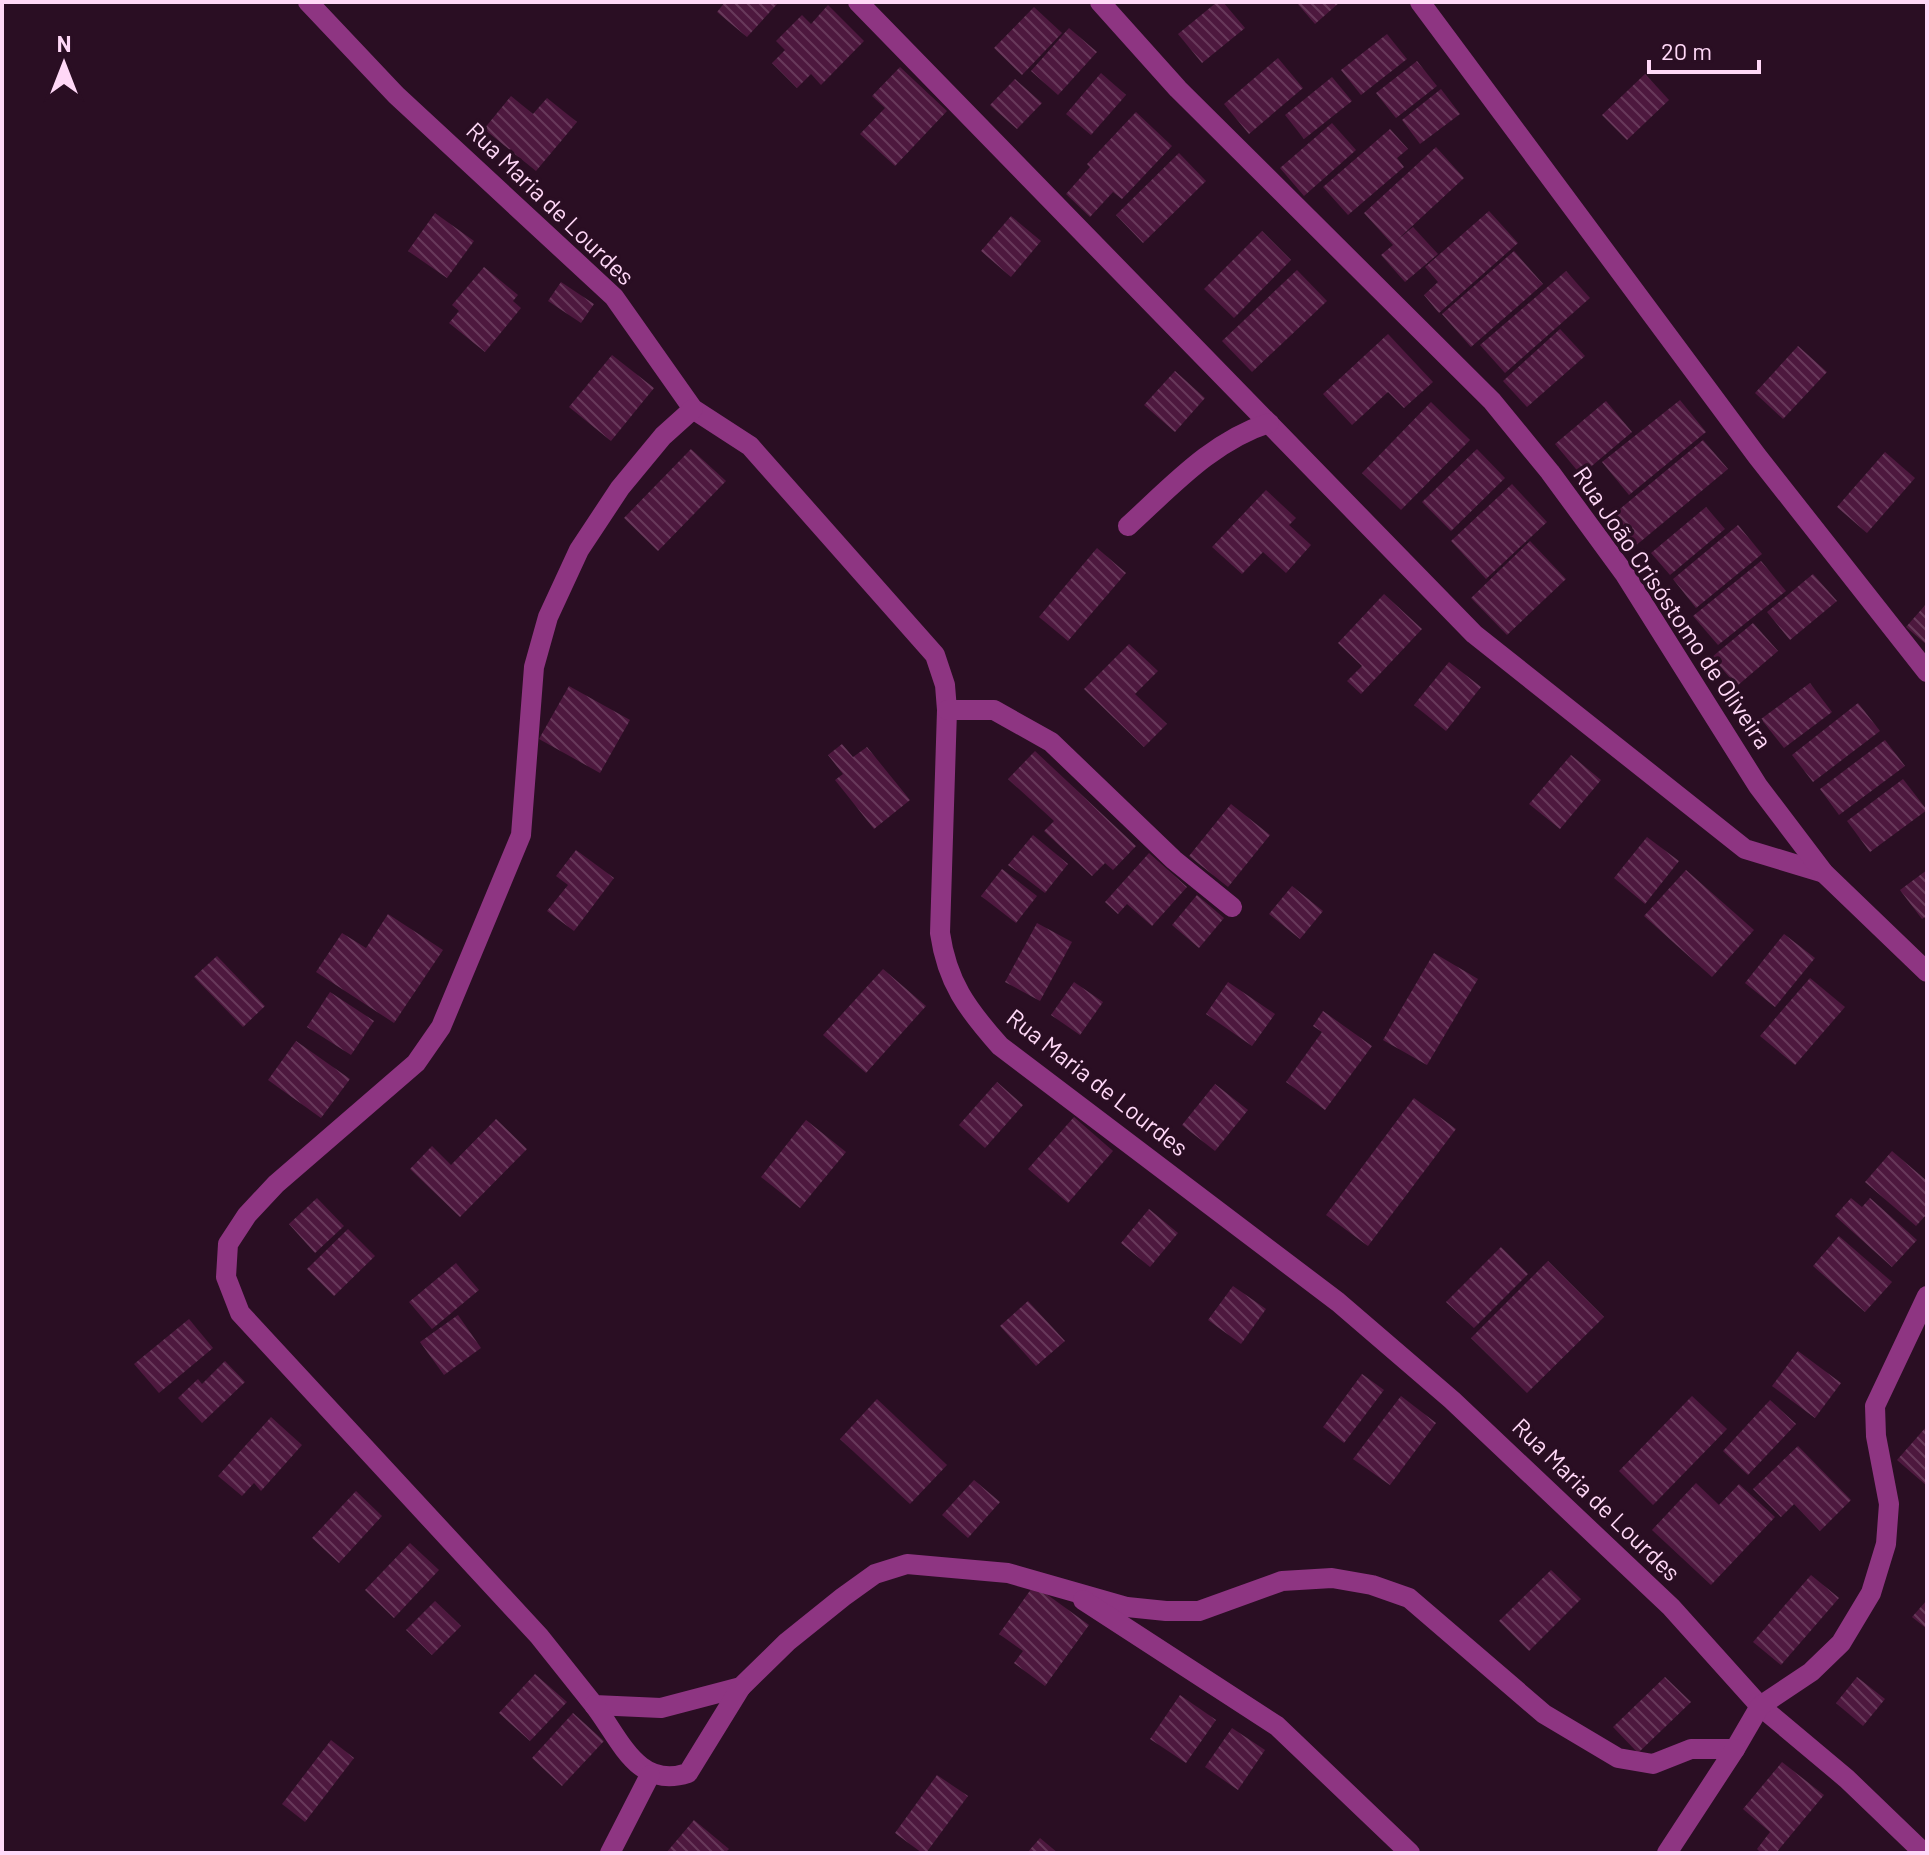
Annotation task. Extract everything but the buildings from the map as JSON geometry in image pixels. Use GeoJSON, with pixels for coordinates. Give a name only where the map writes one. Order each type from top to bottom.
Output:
{"type":"FeatureCollection","features":[{"type":"Feature","properties":{"kind":"street","name":"Rua Maria de Lourdes"},"geometry":{"type":"LineString","coordinates":[[308,2],[396,95],[614,297],[693,409],[750,446],[935,655],[945,685],[947,710],[940,933],[945,966],[979,1023],[1000,1046],[1338,1302],[1452,1400],[1671,1607],[1760,1706],[1847,1779],[1924,1853]]}},
{"type":"Feature","properties":{"kind":"street"},"geometry":{"type":"LineString","coordinates":[[858,2],[1474,634],[1745,849],[1824,873]]}},
{"type":"Feature","properties":{"kind":"street","name":"Rua João Crisóstomo de Oliveira"},"geometry":{"type":"LineString","coordinates":[[1100,2],[1199,111],[1492,401],[1550,472],[1624,573],[1758,786],[1824,873],[1927,972]]}},
{"type":"Feature","properties":{"kind":"street"},"geometry":{"type":"LineString","coordinates":[[1420,2],[1757,456],[1927,672]]}},
{"type":"Feature","properties":{"kind":"street"},"geometry":{"type":"LineString","coordinates":[[693,409],[663,436],[620,488],[579,550],[548,617],[534,667],[521,835],[441,1027],[416,1063],[276,1184],[247,1215],[228,1244],[226,1277],[240,1313],[539,1636],[631,1758],[650,1775],[672,1778],[688,1773],[741,1687],[787,1642],[875,1574],[907,1564],[994,1571],[1062,1586],[1127,1607],[1199,1611],[1282,1581],[1332,1578],[1372,1585],[1409,1598],[1544,1714],[1618,1758],[1653,1764],[1691,1749],[1735,1749]]}},
{"type":"Feature","properties":{"kind":"street"},"geometry":{"type":"LineString","coordinates":[[1128,526],[1204,458],[1249,429],[1269,423]]}},
{"type":"Feature","properties":{"kind":"street"},"geometry":{"type":"LineString","coordinates":[[947,710],[994,710],[1051,742],[1174,860],[1232,907]]}},
{"type":"Feature","properties":{"kind":"street"},"geometry":{"type":"LineString","coordinates":[[1667,1853],[1760,1706],[1811,1672],[1841,1643],[1871,1593],[1886,1544],[1889,1504],[1876,1436],[1875,1406],[1927,1296]]}},
{"type":"Feature","properties":{"kind":"street"},"geometry":{"type":"LineString","coordinates":[[1062,1586],[1277,1726],[1410,1853]]}},
{"type":"Feature","properties":{"kind":"street"},"geometry":{"type":"LineString","coordinates":[[594,1705],[661,1708],[741,1687]]}},
{"type":"Feature","properties":{"kind":"street"},"geometry":{"type":"LineString","coordinates":[[610,1853],[650,1775]]}}]}
